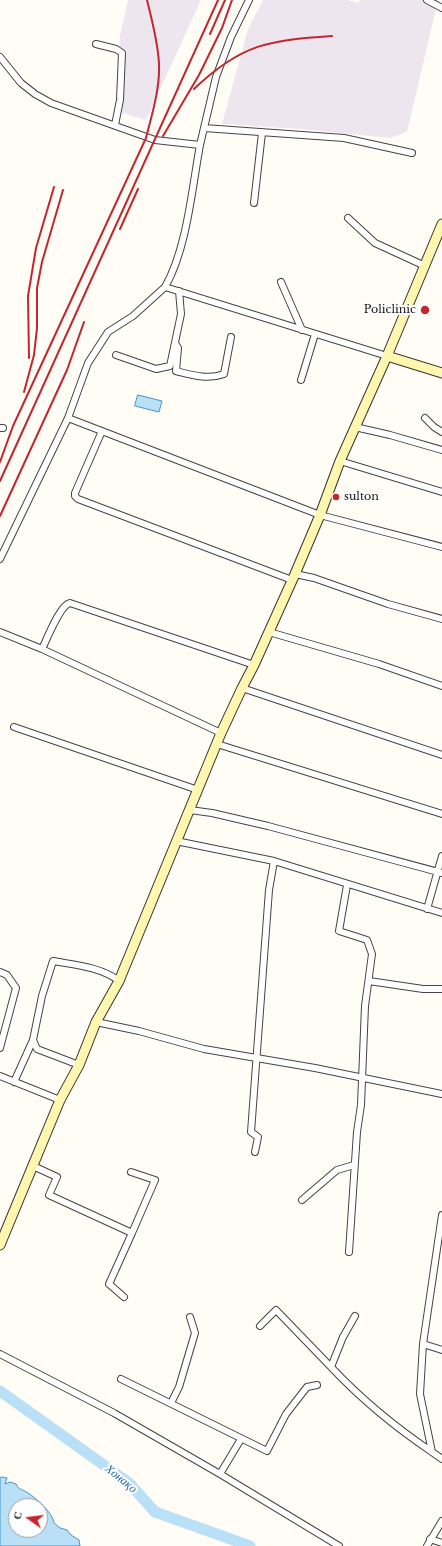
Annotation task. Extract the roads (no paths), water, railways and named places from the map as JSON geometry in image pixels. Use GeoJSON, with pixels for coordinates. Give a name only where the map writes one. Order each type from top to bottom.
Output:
{"type":"FeatureCollection","features":[{"type":"Feature","properties":{"kind":"street"},"geometry":{"type":"LineString","coordinates":[[0,559],[68,418],[88,363],[108,332],[133,316],[165,287],[173,273],[180,254],[209,101],[219,67],[249,0]]}},
{"type":"Feature","properties":{"kind":"street"},"geometry":{"type":"LineString","coordinates":[[427,0],[442,8]]}},
{"type":"Feature","properties":{"kind":"street"},"geometry":{"type":"LineString","coordinates":[[96,44],[116,48],[122,53],[120,100],[115,125]]}},
{"type":"Feature","properties":{"kind":"street"},"geometry":{"type":"LineString","coordinates":[[0,57],[8,69],[35,94],[51,103],[155,140],[200,145]]}},
{"type":"Feature","properties":{"kind":"street"},"geometry":{"type":"LineString","coordinates":[[204,128],[344,138],[412,153]]}},
{"type":"Feature","properties":{"kind":"street"},"geometry":{"type":"LineString","coordinates":[[254,203],[262,133]]}},
{"type":"Feature","properties":{"kind":"street"},"geometry":{"type":"LineString","coordinates":[[348,218],[375,243],[425,266]]}},
{"type":"Feature","properties":{"kind":"street"},"geometry":{"type":"LineString","coordinates":[[0,1245],[60,1100],[78,1065],[96,1022],[120,981],[221,733],[269,632],[320,515],[340,461],[387,356],[442,224]]}},
{"type":"Feature","properties":{"kind":"street"},"geometry":{"type":"LineString","coordinates":[[281,282],[302,330]]}},
{"type":"Feature","properties":{"kind":"street"},"geometry":{"type":"LineString","coordinates":[[165,287],[442,373]]}},
{"type":"Feature","properties":{"kind":"street"},"geometry":{"type":"LineString","coordinates":[[116,355],[156,369],[170,366],[180,314],[179,291]]}},
{"type":"Feature","properties":{"kind":"street"},"geometry":{"type":"LineString","coordinates":[[301,380],[315,334]]}},
{"type":"Feature","properties":{"kind":"street"},"geometry":{"type":"LineString","coordinates":[[175,343],[178,348],[176,371],[197,377],[217,376],[224,374],[231,337]]}},
{"type":"Feature","properties":{"kind":"street"},"geometry":{"type":"LineString","coordinates":[[68,418],[320,515],[442,547]]}},
{"type":"Feature","properties":{"kind":"street"},"geometry":{"type":"LineString","coordinates":[[425,418],[434,427],[442,432]]}},
{"type":"Feature","properties":{"kind":"street"},"geometry":{"type":"LineString","coordinates":[[355,427],[390,435],[442,450]]}},
{"type":"Feature","properties":{"kind":"street"},"geometry":{"type":"LineString","coordinates":[[102,431],[75,493],[75,496],[78,499],[293,577],[314,578],[388,604],[442,619]]}},
{"type":"Feature","properties":{"kind":"street"},"geometry":{"type":"LineString","coordinates":[[340,461],[442,492]]}},
{"type":"Feature","properties":{"kind":"street"},"geometry":{"type":"LineString","coordinates":[[42,649],[60,613],[65,605],[70,603],[212,649],[254,665]]}},
{"type":"Feature","properties":{"kind":"street"},"geometry":{"type":"LineString","coordinates":[[0,632],[42,649],[221,733]]}},
{"type":"Feature","properties":{"kind":"street"},"geometry":{"type":"LineString","coordinates":[[269,632],[379,664],[442,686]]}},
{"type":"Feature","properties":{"kind":"street"},"geometry":{"type":"LineString","coordinates":[[242,688],[442,755]]}},
{"type":"Feature","properties":{"kind":"street"},"geometry":{"type":"LineString","coordinates":[[14,727],[198,790]]}},
{"type":"Feature","properties":{"kind":"street"},"geometry":{"type":"LineString","coordinates":[[217,744],[442,814]]}},
{"type":"Feature","properties":{"kind":"street"},"geometry":{"type":"LineString","coordinates":[[190,810],[212,813],[268,826],[440,872]]}},
{"type":"Feature","properties":{"kind":"street"},"geometry":{"type":"LineString","coordinates":[[176,841],[274,861],[347,885],[442,913]]}},
{"type":"Feature","properties":{"kind":"street"},"geometry":{"type":"LineString","coordinates":[[427,909],[440,872],[442,856]]}},
{"type":"Feature","properties":{"kind":"street"},"geometry":{"type":"LineString","coordinates":[[255,1152],[258,1138],[252,1132],[256,1058],[269,890],[274,861]]}},
{"type":"Feature","properties":{"kind":"street"},"geometry":{"type":"LineString","coordinates":[[347,885],[339,931],[362,938],[369,943],[372,954],[365,1006],[349,1252]]}},
{"type":"Feature","properties":{"kind":"street"},"geometry":{"type":"LineString","coordinates":[[14,1082],[33,1040],[42,996],[53,961],[82,966],[110,974],[120,981]]}},
{"type":"Feature","properties":{"kind":"street"},"geometry":{"type":"LineString","coordinates":[[0,972],[7,975],[16,988],[0,1048]]}},
{"type":"Feature","properties":{"kind":"street"},"geometry":{"type":"LineString","coordinates":[[369,981],[417,988],[442,989]]}},
{"type":"Feature","properties":{"kind":"street"},"geometry":{"type":"LineString","coordinates":[[96,1022],[139,1031],[204,1049],[316,1068],[361,1079],[442,1094]]}},
{"type":"Feature","properties":{"kind":"street"},"geometry":{"type":"LineString","coordinates":[[33,1040],[37,1049],[78,1065]]}},
{"type":"Feature","properties":{"kind":"street"},"geometry":{"type":"LineString","coordinates":[[0,1076],[60,1100]]}},
{"type":"Feature","properties":{"kind":"street"},"geometry":{"type":"LineString","coordinates":[[302,1200],[338,1170],[354,1165]]}},
{"type":"Feature","properties":{"kind":"street"},"geometry":{"type":"LineString","coordinates":[[33,1166],[57,1177],[49,1195],[132,1233]]}},
{"type":"Feature","properties":{"kind":"street"},"geometry":{"type":"LineString","coordinates":[[124,1297],[109,1284],[155,1180],[131,1172]]}},
{"type":"Feature","properties":{"kind":"street"},"geometry":{"type":"LineString","coordinates":[[432,1452],[420,1394],[423,1344],[439,1253],[442,1215]]}},
{"type":"Feature","properties":{"kind":"street"},"geometry":{"type":"LineString","coordinates":[[260,1326],[276,1310],[354,1392],[396,1428],[442,1459]]}},
{"type":"Feature","properties":{"kind":"street"},"geometry":{"type":"LineString","coordinates":[[331,1367],[354,1316]]}},
{"type":"Feature","properties":{"kind":"street"},"geometry":{"type":"LineString","coordinates":[[171,1403],[180,1387],[195,1333],[190,1317]]}},
{"type":"Feature","properties":{"kind":"street"},"geometry":{"type":"LineString","coordinates":[[423,1344],[442,1350]]}},
{"type":"Feature","properties":{"kind":"street"},"geometry":{"type":"LineString","coordinates":[[0,1354],[114,1414],[220,1474],[339,1546]]}},
{"type":"Feature","properties":{"kind":"street"},"geometry":{"type":"LineString","coordinates":[[121,1380],[267,1451],[286,1414],[307,1387],[317,1385]]}},
{"type":"Feature","properties":{"kind":"street"},"geometry":{"type":"LineString","coordinates":[[220,1474],[241,1439]]}},
{"type":"Feature","properties":{"kind":"street"},"geometry":{"type":"LineString","coordinates":[[427,1546],[442,1521]]}},
{"type":"Feature","properties":{"kind":"street"},"geometry":{"type":"LineString","coordinates":[[430,1539],[442,1543]]}},
{"type":"Feature","properties":{"kind":"water"},"geometry":{"type":"Polygon","coordinates":[[[138,395],[162,401],[159,412],[135,406],[138,395]]]}},
{"type":"Feature","properties":{"kind":"water"},"geometry":{"type":"Polygon","coordinates":[[[2,1477],[7,1478],[5,1484],[10,1482],[16,1484],[35,1498],[8,1498],[8,1538],[48,1538],[48,1511],[54,1523],[60,1528],[67,1530],[71,1535],[79,1540],[80,1546],[0,1546],[0,1478],[2,1477]]]}},
{"type":"Feature","properties":{"kind":"waterway","name":"Хонақо"},"geometry":{"type":"LineString","coordinates":[[0,1391],[129,1483],[155,1512],[250,1546]]}},
{"type":"Feature","properties":{"kind":"railway"},"geometry":{"type":"LineString","coordinates":[[0,462],[13,426],[146,138],[155,101],[159,73],[157,48],[147,0]]}},
{"type":"Feature","properties":{"kind":"railway"},"geometry":{"type":"LineString","coordinates":[[0,481],[218,0]]}},
{"type":"Feature","properties":{"kind":"railway"},"geometry":{"type":"LineString","coordinates":[[210,34],[225,0]]}},
{"type":"Feature","properties":{"kind":"railway"},"geometry":{"type":"LineString","coordinates":[[163,136],[199,75],[222,28],[232,0]]}},
{"type":"Feature","properties":{"kind":"railway"},"geometry":{"type":"LineString","coordinates":[[194,89],[227,62],[257,47],[290,40],[332,36]]}},
{"type":"Feature","properties":{"kind":"railway"},"geometry":{"type":"LineString","coordinates":[[29,358],[28,296],[36,248],[54,187]]}},
{"type":"Feature","properties":{"kind":"railway"},"geometry":{"type":"LineString","coordinates":[[120,229],[138,189]]}},
{"type":"Feature","properties":{"kind":"railway"},"geometry":{"type":"LineString","coordinates":[[24,392],[34,355],[37,328],[37,288],[42,262],[63,190]]}},
{"type":"Feature","properties":{"kind":"railway"},"geometry":{"type":"LineString","coordinates":[[0,516],[67,370],[84,322]]}},
{"type":"Feature","properties":{"kind":"place","name":"Policlinic"},"geometry":{"type":"Point","coordinates":[425,310]}},
{"type":"Feature","properties":{"kind":"place","name":"sulton"},"geometry":{"type":"Point","coordinates":[336,497]}}]}
